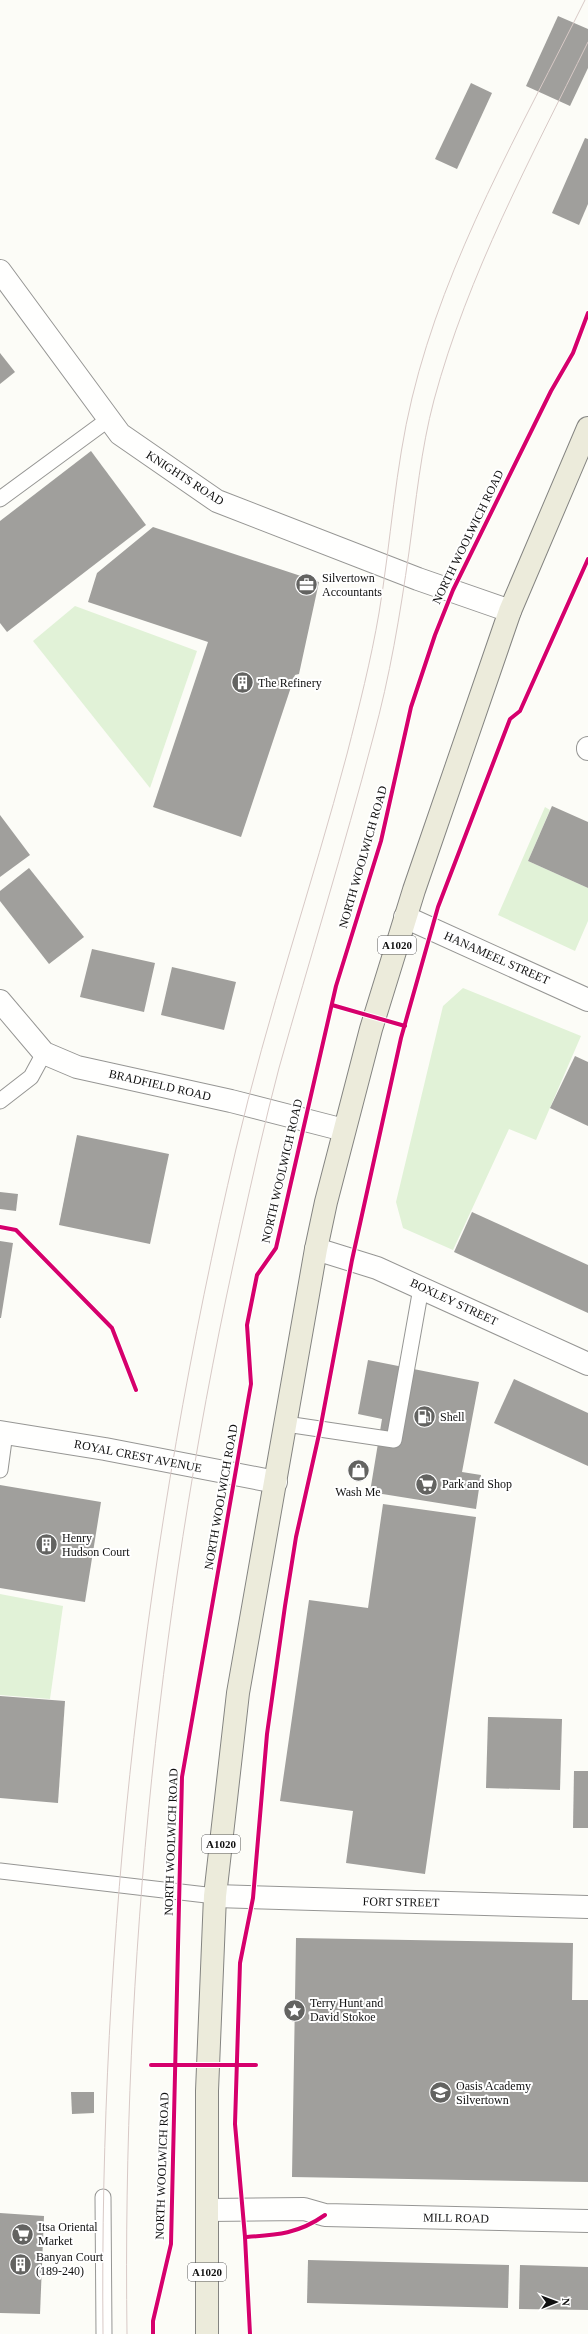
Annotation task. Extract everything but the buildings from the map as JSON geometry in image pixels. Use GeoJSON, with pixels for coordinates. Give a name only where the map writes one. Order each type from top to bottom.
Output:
{"type":"FeatureCollection","features":[{"type":"Feature","properties":{"kind":"main road","name":"A1020"},"geometry":{"type":"LineString","coordinates":[[207,2334],[207,2091],[215,1896],[238,1693],[262,1549],[276,1482],[316,1249],[344,1130],[371,1028],[405,917],[510,611],[588,428]]}},
{"type":"Feature","properties":{"kind":"street","name":"KNIGHTS ROAD"},"geometry":{"type":"LineString","coordinates":[[0,270],[120,434],[217,501],[418,579],[510,611]]}},
{"type":"Feature","properties":{"kind":"street","name":"HANAMEEL STREET"},"geometry":{"type":"LineString","coordinates":[[405,917],[588,1000]]}},
{"type":"Feature","properties":{"kind":"street","name":"BRADFIELD ROAD"},"geometry":{"type":"LineString","coordinates":[[0,1001],[44,1053],[77,1067],[231,1101],[344,1130]]}},
{"type":"Feature","properties":{"kind":"street","name":"BOXLEY STREET"},"geometry":{"type":"LineString","coordinates":[[316,1249],[377,1268],[588,1364]]}},
{"type":"Feature","properties":{"kind":"street","name":"ROYAL CREST AVENUE"},"geometry":{"type":"LineString","coordinates":[[3,1432],[106,1449],[276,1482]]}},
{"type":"Feature","properties":{"kind":"street","name":"FORT STREET"},"geometry":{"type":"LineString","coordinates":[[215,1896],[588,1907]]}},
{"type":"Feature","properties":{"kind":"street","name":"MILL ROAD"},"geometry":{"type":"LineString","coordinates":[[208,2210],[304,2209],[325,2215],[588,2221]]}},
{"type":"Feature","properties":{"kind":"lane"},"geometry":{"type":"LineString","coordinates":[[0,498],[109,420]]}},
{"type":"Feature","properties":{"kind":"lane"},"geometry":{"type":"LineString","coordinates":[[0,1101],[30,1077],[44,1053]]}},
{"type":"Feature","properties":{"kind":"lane"},"geometry":{"type":"LineString","coordinates":[[286,1424],[394,1440],[421,1288]]}},
{"type":"Feature","properties":{"kind":"lane"},"geometry":{"type":"LineString","coordinates":[[0,1470],[3,1432]]}},
{"type":"Feature","properties":{"kind":"lane"},"geometry":{"type":"LineString","coordinates":[[0,1871],[215,1896]]}},
{"type":"Feature","properties":{"kind":"lane"},"geometry":{"type":"LineString","coordinates":[[103,2197],[104,2334]]}},
{"type":"Feature","properties":{"kind":"green space"},"geometry":{"type":"Polygon","coordinates":[[[75,606],[197,651],[150,788],[33,641],[75,606]]]}},
{"type":"Feature","properties":{"kind":"green space"},"geometry":{"type":"Polygon","coordinates":[[[545,807],[550,810],[528,861],[588,888],[588,921],[575,951],[498,915],[545,807]]]}},
{"type":"Feature","properties":{"kind":"green space"},"geometry":{"type":"Polygon","coordinates":[[[463,988],[581,1036],[536,1140],[509,1129],[453,1250],[403,1228],[396,1202],[443,1006],[463,988]]]}},
{"type":"Feature","properties":{"kind":"green space"},"geometry":{"type":"Polygon","coordinates":[[[0,1594],[63,1606],[50,1699],[0,1695],[0,1594]]]}},
{"type":"Feature","properties":{"kind":"tram line"},"geometry":{"type":"LineString","coordinates":[[103,2334],[104,2185],[109,2035],[119,1886],[134,1737],[153,1589],[176,1441],[204,1295],[248,1099],[347,754],[364,684],[379,613],[397,478],[406,424],[427,346],[444,294],[487,194],[585,0]]}},
{"type":"Feature","properties":{"kind":"tram line"},"geometry":{"type":"LineString","coordinates":[[127,2334],[127,2195],[131,2056],[140,1917],[152,1778],[168,1640],[188,1502],[213,1365],[241,1229],[279,1068],[385,692],[402,599],[422,456],[434,400],[464,307],[502,217],[588,42]]}},
{"type":"Feature","properties":{"kind":"cycle path","name":"NORTH WOOLWICH ROAD"},"geometry":{"type":"LineString","coordinates":[[153,2334],[153,2321],[171,2244],[182,1777],[251,1384],[247,1325],[257,1275],[276,1248],[336,986],[381,841],[411,707],[435,635],[453,590],[551,391],[573,353],[588,313]]}},
{"type":"Feature","properties":{"kind":"cycle path"},"geometry":{"type":"LineString","coordinates":[[250,2334],[245,2237],[235,2124],[240,1963],[253,1898],[267,1734],[296,1537],[320,1430],[352,1260],[401,1038],[438,907],[510,719],[520,711],[588,559]]}},
{"type":"Feature","properties":{"kind":"cycle path"},"geometry":{"type":"LineString","coordinates":[[332,1005],[405,1026]]}},
{"type":"Feature","properties":{"kind":"cycle path"},"geometry":{"type":"LineString","coordinates":[[0,1227],[16,1230],[112,1328],[136,1390]]}},
{"type":"Feature","properties":{"kind":"cycle path"},"geometry":{"type":"LineString","coordinates":[[151,2065],[256,2065]]}},
{"type":"Feature","properties":{"kind":"cycle path"},"geometry":{"type":"LineString","coordinates":[[245,2237],[277,2234],[296,2230],[325,2215]]}},
{"type":"Feature","properties":{"kind":"place","name":"Silvertown Accountants"},"geometry":{"type":"Point","coordinates":[307,585]}},
{"type":"Feature","properties":{"kind":"place","name":"The Refinery"},"geometry":{"type":"Point","coordinates":[243,683]}},
{"type":"Feature","properties":{"kind":"place","name":"Shell"},"geometry":{"type":"Point","coordinates":[424,1417]}},
{"type":"Feature","properties":{"kind":"place","name":"Wash Me"},"geometry":{"type":"Point","coordinates":[358,1471]}},
{"type":"Feature","properties":{"kind":"place","name":"Park and Shop"},"geometry":{"type":"Point","coordinates":[426,1484]}},
{"type":"Feature","properties":{"kind":"place","name":"Henry Hudson Court"},"geometry":{"type":"Point","coordinates":[47,1545]}},
{"type":"Feature","properties":{"kind":"place","name":"Terry Hunt and David Stokoe"},"geometry":{"type":"Point","coordinates":[295,2010]}},
{"type":"Feature","properties":{"kind":"place","name":"Oasis Academy Silvertown"},"geometry":{"type":"Point","coordinates":[441,2093]}},
{"type":"Feature","properties":{"kind":"place","name":"Itsa Oriental Market"},"geometry":{"type":"Point","coordinates":[22,2234]}},
{"type":"Feature","properties":{"kind":"place","name":"Banyan Court (189-240)"},"geometry":{"type":"Point","coordinates":[21,2264]}}]}
